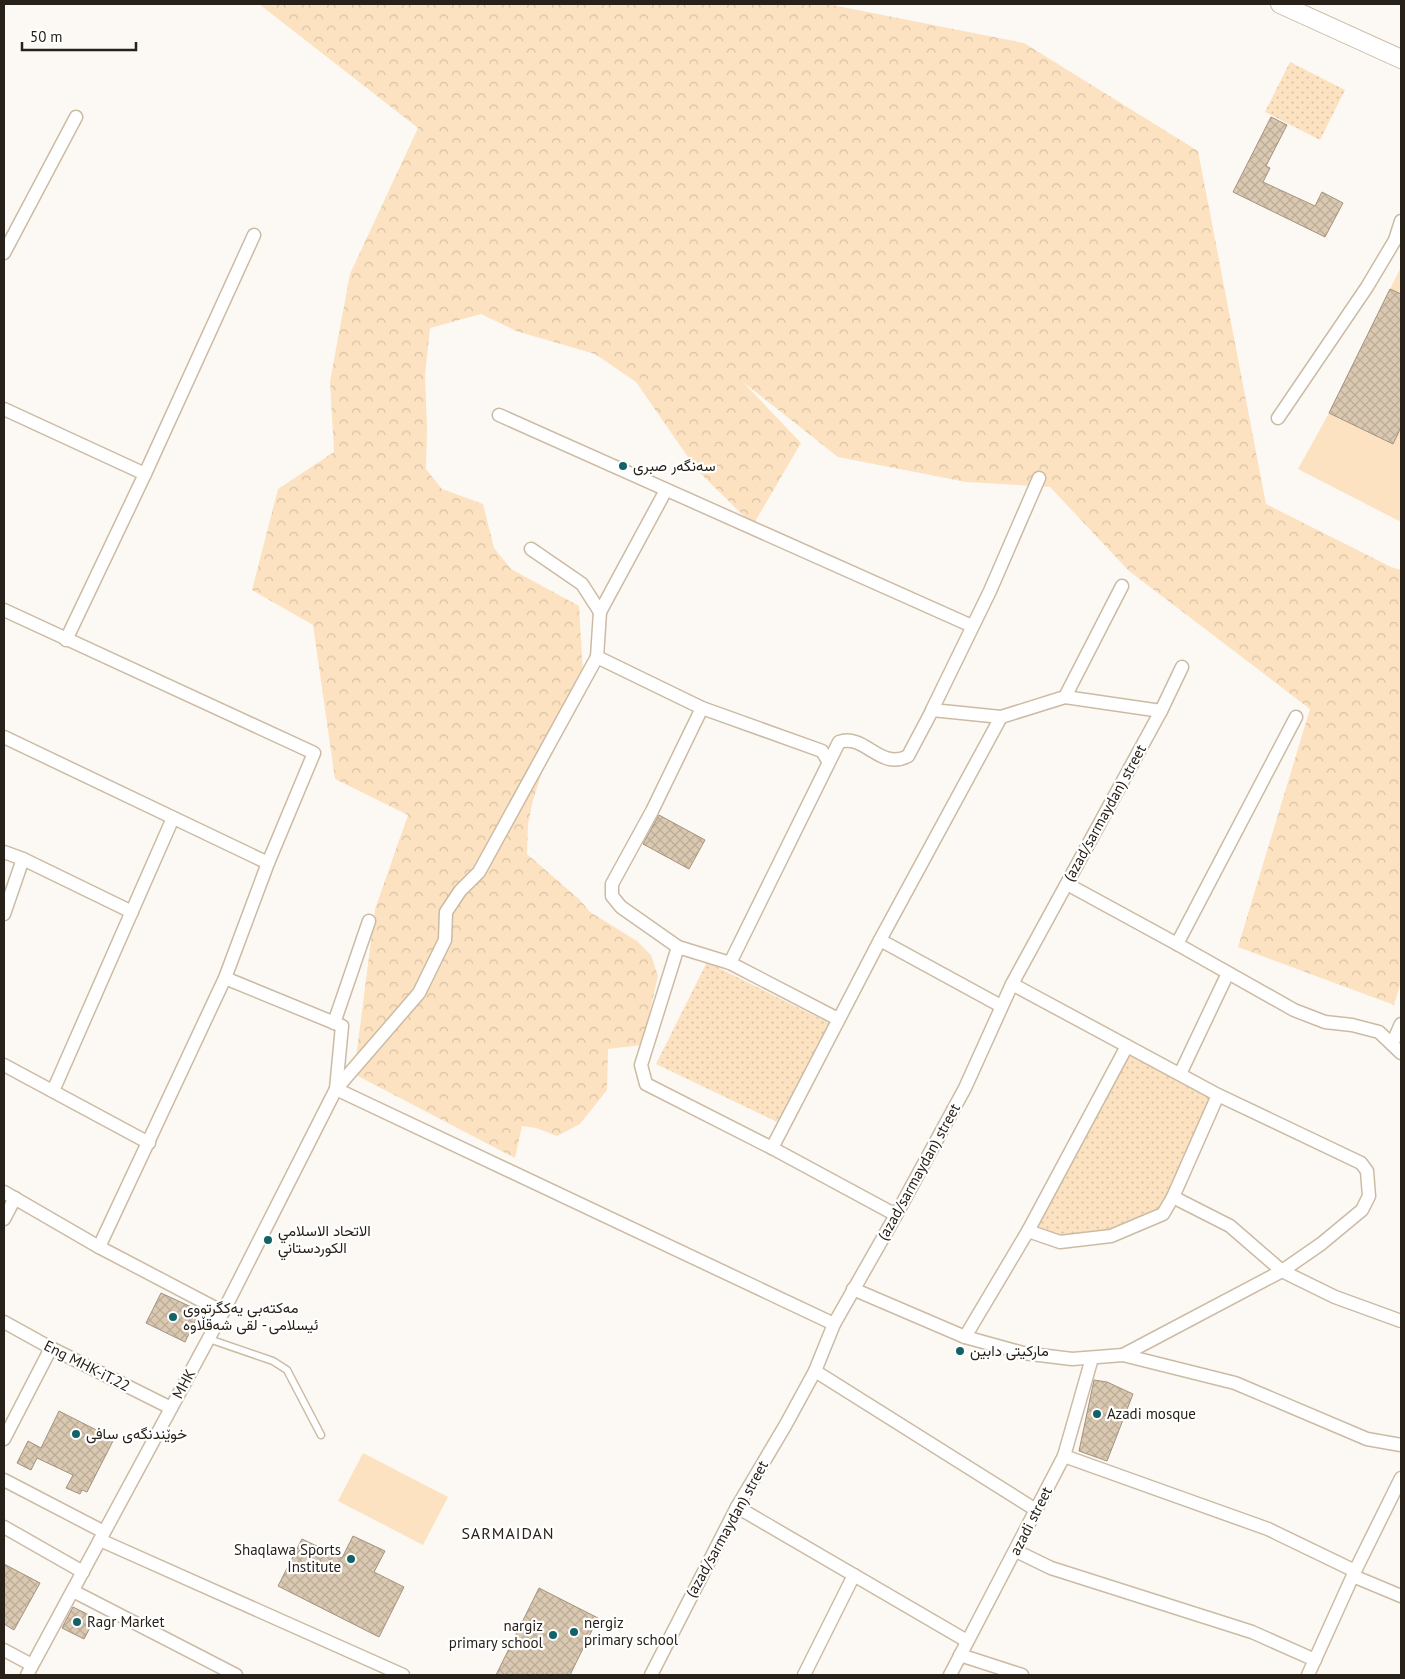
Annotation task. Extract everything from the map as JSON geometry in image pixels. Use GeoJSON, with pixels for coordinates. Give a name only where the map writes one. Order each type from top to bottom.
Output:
{"type":"FeatureCollection","features":[{"type":"Feature","properties":{"kind":"main road"},"geometry":{"type":"LineString","coordinates":[[1280,4],[1401,59]]}},
{"type":"Feature","properties":{"kind":"street"},"geometry":{"type":"LineString","coordinates":[[4,253],[76,117]]}},
{"type":"Feature","properties":{"kind":"street"},"geometry":{"type":"LineString","coordinates":[[1278,418],[1398,242],[1401,221]]}},
{"type":"Feature","properties":{"kind":"street"},"geometry":{"type":"LineString","coordinates":[[66,640],[145,474],[254,235]]}},
{"type":"Feature","properties":{"kind":"street"},"geometry":{"type":"LineString","coordinates":[[4,409],[145,474]]}},
{"type":"Feature","properties":{"kind":"street"},"geometry":{"type":"LineString","coordinates":[[499,415],[972,626]]}},
{"type":"Feature","properties":{"kind":"street"},"geometry":{"type":"LineString","coordinates":[[730,963],[839,742],[844,740],[856,742],[892,761],[908,756],[990,591],[1039,478]]}},
{"type":"Feature","properties":{"kind":"street"},"geometry":{"type":"LineString","coordinates":[[336,1089],[418,993],[445,940],[446,912],[460,891],[479,872],[596,657],[600,612],[666,490]]}},
{"type":"Feature","properties":{"kind":"street"},"geometry":{"type":"LineString","coordinates":[[531,549],[582,584],[600,612]]}},
{"type":"Feature","properties":{"kind":"street"},"geometry":{"type":"LineString","coordinates":[[1065,697],[1122,586]]}},
{"type":"Feature","properties":{"kind":"street"},"geometry":{"type":"LineString","coordinates":[[4,610],[314,753],[268,863],[225,978],[99,1247]]}},
{"type":"Feature","properties":{"kind":"street"},"geometry":{"type":"LineString","coordinates":[[596,657],[702,708],[822,750],[828,762]]}},
{"type":"Feature","properties":{"kind":"street","name":"(azad/sarmaydan) street"},"geometry":{"type":"LineString","coordinates":[[651,1675],[737,1507],[785,1426],[814,1372],[834,1324],[965,1088],[1012,984],[1161,711],[1182,667]]}},
{"type":"Feature","properties":{"kind":"street"},"geometry":{"type":"LineString","coordinates":[[934,705],[932,710],[1001,717],[1065,697],[1161,711]]}},
{"type":"Feature","properties":{"kind":"street"},"geometry":{"type":"LineString","coordinates":[[702,708],[652,811],[612,884],[612,896],[621,907],[678,948],[730,963],[838,1019]]}},
{"type":"Feature","properties":{"kind":"street"},"geometry":{"type":"LineString","coordinates":[[772,1148],[838,1019],[1001,717]]}},
{"type":"Feature","properties":{"kind":"street"},"geometry":{"type":"LineString","coordinates":[[1177,944],[1296,717]]}},
{"type":"Feature","properties":{"kind":"street"},"geometry":{"type":"LineString","coordinates":[[4,738],[268,863]]}},
{"type":"Feature","properties":{"kind":"street"},"geometry":{"type":"LineString","coordinates":[[53,1091],[173,818]]}},
{"type":"Feature","properties":{"kind":"street"},"geometry":{"type":"LineString","coordinates":[[4,852],[23,859],[132,912]]}},
{"type":"Feature","properties":{"kind":"street"},"geometry":{"type":"LineString","coordinates":[[4,914],[23,859]]}},
{"type":"Feature","properties":{"kind":"street"},"geometry":{"type":"LineString","coordinates":[[1067,884],[1294,1010],[1325,1022],[1352,1025],[1380,1032],[1397,1048]]}},
{"type":"Feature","properties":{"kind":"street"},"geometry":{"type":"LineString","coordinates":[[334,1023],[369,921]]}},
{"type":"Feature","properties":{"kind":"street"},"geometry":{"type":"LineString","coordinates":[[880,940],[1001,1006]]}},
{"type":"Feature","properties":{"kind":"street"},"geometry":{"type":"LineString","coordinates":[[678,948],[641,1065],[646,1084],[772,1148],[896,1215]]}},
{"type":"Feature","properties":{"kind":"street"},"geometry":{"type":"LineString","coordinates":[[1180,1074],[1228,972]]}},
{"type":"Feature","properties":{"kind":"street"},"geometry":{"type":"LineString","coordinates":[[225,978],[342,1026],[336,1089]]}},
{"type":"Feature","properties":{"kind":"street"},"geometry":{"type":"LineString","coordinates":[[1012,984],[1218,1095],[1361,1163],[1366,1171],[1369,1196],[1362,1210],[1321,1244],[1282,1271],[1123,1355]]}},
{"type":"Feature","properties":{"kind":"street"},"geometry":{"type":"LineString","coordinates":[[1397,1048],[1401,1024]]}},
{"type":"Feature","properties":{"kind":"street"},"geometry":{"type":"LineString","coordinates":[[965,1337],[1028,1230],[1127,1046]]}},
{"type":"Feature","properties":{"kind":"street"},"geometry":{"type":"LineString","coordinates":[[4,1065],[149,1143]]}},
{"type":"Feature","properties":{"kind":"street"},"geometry":{"type":"LineString","coordinates":[[336,1089],[834,1324]]}},
{"type":"Feature","properties":{"kind":"street","name":"MHK"},"geometry":{"type":"LineString","coordinates":[[30,1670],[209,1339],[336,1089]]}},
{"type":"Feature","properties":{"kind":"street"},"geometry":{"type":"LineString","coordinates":[[1028,1230],[1060,1242],[1111,1236],[1162,1214],[1173,1197],[1218,1095]]}},
{"type":"Feature","properties":{"kind":"street"},"geometry":{"type":"LineString","coordinates":[[4,1219],[9,1195],[99,1247],[223,1312]]}},
{"type":"Feature","properties":{"kind":"street"},"geometry":{"type":"LineString","coordinates":[[1173,1197],[1230,1226],[1282,1271],[1335,1297],[1401,1320]]}},
{"type":"Feature","properties":{"kind":"street"},"geometry":{"type":"LineString","coordinates":[[853,1289],[965,1337],[1023,1353],[1072,1359],[1123,1355],[1236,1383],[1367,1439],[1401,1445]]}},
{"type":"Feature","properties":{"kind":"street","name":"Eng MHK-iT.22"},"geometry":{"type":"LineString","coordinates":[[4,1322],[51,1348],[171,1408]]}},
{"type":"Feature","properties":{"kind":"street"},"geometry":{"type":"LineString","coordinates":[[4,1439],[51,1348]]}},
{"type":"Feature","properties":{"kind":"street","name":"azadi street"},"geometry":{"type":"LineString","coordinates":[[950,1675],[1064,1456],[1092,1358]]}},
{"type":"Feature","properties":{"kind":"street"},"geometry":{"type":"LineString","coordinates":[[814,1372],[1036,1510]]}},
{"type":"Feature","properties":{"kind":"street"},"geometry":{"type":"LineString","coordinates":[[1064,1456],[1268,1529],[1401,1596]]}},
{"type":"Feature","properties":{"kind":"street"},"geometry":{"type":"LineString","coordinates":[[1308,1675],[1354,1573],[1401,1478]]}},
{"type":"Feature","properties":{"kind":"street"},"geometry":{"type":"LineString","coordinates":[[4,1480],[102,1536],[403,1675]]}},
{"type":"Feature","properties":{"kind":"street"},"geometry":{"type":"LineString","coordinates":[[737,1507],[967,1641]]}},
{"type":"Feature","properties":{"kind":"street"},"geometry":{"type":"LineString","coordinates":[[4,1527],[83,1572]]}},
{"type":"Feature","properties":{"kind":"street"},"geometry":{"type":"LineString","coordinates":[[1016,1551],[1051,1568],[1252,1632],[1315,1660]]}},
{"type":"Feature","properties":{"kind":"street"},"geometry":{"type":"LineString","coordinates":[[804,1675],[854,1575]]}},
{"type":"Feature","properties":{"kind":"street"},"geometry":{"type":"LineString","coordinates":[[73,1591],[236,1675]]}},
{"type":"Feature","properties":{"kind":"street"},"geometry":{"type":"LineString","coordinates":[[4,1650],[30,1670]]}},
{"type":"Feature","properties":{"kind":"street"},"geometry":{"type":"LineString","coordinates":[[960,1655],[1022,1675]]}},
{"type":"Feature","properties":{"kind":"lane"},"geometry":{"type":"LineString","coordinates":[[209,1339],[272,1361],[287,1370],[321,1435]]}},
{"type":"Feature","properties":{"kind":"green space"},"geometry":{"type":"Polygon","coordinates":[[[259,4],[827,4],[1024,43],[1198,151],[1266,504],[1391,567],[1401,570],[1401,982],[1394,1005],[1238,947],[1310,709],[1129,571],[1050,487],[966,482],[838,457],[743,382],[801,443],[753,525],[697,470],[636,382],[595,354],[516,331],[481,314],[430,328],[425,375],[426,469],[442,489],[483,504],[494,548],[511,569],[579,606],[583,673],[557,727],[533,800],[528,824],[527,854],[580,900],[590,912],[637,941],[651,955],[658,976],[642,1045],[608,1049],[607,1090],[580,1124],[557,1136],[536,1128],[522,1126],[515,1158],[354,1074],[375,909],[408,815],[335,779],[313,625],[252,590],[278,489],[334,452],[330,381],[350,274],[418,128],[259,4]]]}},
{"type":"Feature","properties":{"kind":"green space"},"geometry":{"type":"Polygon","coordinates":[[[1290,62],[1345,90],[1320,140],[1265,112],[1290,62]]]}},
{"type":"Feature","properties":{"kind":"green space"},"geometry":{"type":"Polygon","coordinates":[[[1401,267],[1401,522],[1298,469],[1329,413],[1401,267]]]}},
{"type":"Feature","properties":{"kind":"green space"},"geometry":{"type":"Polygon","coordinates":[[[707,962],[829,1023],[777,1122],[656,1064],[707,962]]]}},
{"type":"Feature","properties":{"kind":"green space"},"geometry":{"type":"Polygon","coordinates":[[[1127,1046],[1218,1095],[1163,1214],[1111,1236],[1060,1242],[1028,1231],[1127,1046]]]}},
{"type":"Feature","properties":{"kind":"green space"},"geometry":{"type":"Polygon","coordinates":[[[363,1453],[448,1497],[423,1545],[338,1501],[363,1453]]]}},
{"type":"Feature","properties":{"kind":"building"},"geometry":{"type":"Polygon","coordinates":[[[1271,117],[1287,125],[1266,166],[1270,168],[1263,182],[1315,206],[1322,192],[1343,203],[1325,237],[1233,192],[1271,117]]]}},
{"type":"Feature","properties":{"kind":"building"},"geometry":{"type":"Polygon","coordinates":[[[1390,289],[1401,294],[1401,427],[1393,444],[1329,413],[1390,289]]]}},
{"type":"Feature","properties":{"kind":"building"},"geometry":{"type":"Polygon","coordinates":[[[659,815],[705,840],[689,869],[643,844],[659,815]]]}},
{"type":"Feature","properties":{"kind":"building","name":"مەکتەبی یەکگرتووی ئیسلامی - لقی شەقڵاوە"},"geometry":{"type":"Polygon","coordinates":[[[161,1293],[200,1311],[185,1342],[146,1323],[161,1293]]]}},
{"type":"Feature","properties":{"kind":"building"},"geometry":{"type":"Polygon","coordinates":[[[1094,1380],[1107,1382],[1133,1394],[1107,1461],[1079,1451],[1094,1380]]]}},
{"type":"Feature","properties":{"kind":"building"},"geometry":{"type":"Polygon","coordinates":[[[59,1411],[114,1439],[87,1492],[82,1490],[80,1494],[66,1488],[73,1475],[37,1458],[31,1470],[17,1463],[28,1441],[41,1448],[59,1411]]]}},
{"type":"Feature","properties":{"kind":"building"},"geometry":{"type":"Polygon","coordinates":[[[353,1536],[385,1551],[374,1572],[404,1587],[379,1637],[278,1586],[302,1539],[342,1558],[353,1536]]]}},
{"type":"Feature","properties":{"kind":"building"},"geometry":{"type":"Polygon","coordinates":[[[4,1564],[40,1583],[14,1630],[4,1624],[4,1564]]]}},
{"type":"Feature","properties":{"kind":"building","name":"nergiz primary school"},"geometry":{"type":"Polygon","coordinates":[[[539,1588],[598,1618],[570,1675],[496,1675],[539,1588]]]}},
{"type":"Feature","properties":{"kind":"building","name":"Ragr Market"},"geometry":{"type":"Polygon","coordinates":[[[73,1607],[95,1618],[84,1639],[62,1628],[73,1607]]]}},
{"type":"Feature","properties":{"kind":"place","name":"سەنگەر صبری"},"geometry":{"type":"Point","coordinates":[623,466]}},
{"type":"Feature","properties":{"kind":"place","name":"الاتحاد الاسلامي الكوردستاني"},"geometry":{"type":"Point","coordinates":[268,1240]}},
{"type":"Feature","properties":{"kind":"place","name":"مەکتەبی یەکگرتووی ئیسلامی - لقی شەقڵاوە"},"geometry":{"type":"Point","coordinates":[173,1317]}},
{"type":"Feature","properties":{"kind":"place","name":"ماركيتى دابين"},"geometry":{"type":"Point","coordinates":[960,1351]}},
{"type":"Feature","properties":{"kind":"place","name":"Azadi mosque"},"geometry":{"type":"Point","coordinates":[1097,1414]}},
{"type":"Feature","properties":{"kind":"place","name":"خوێندنگەی سافی"},"geometry":{"type":"Point","coordinates":[76,1434]}},
{"type":"Feature","properties":{"kind":"place","name":"Shaqlawa Sports Institute"},"geometry":{"type":"Point","coordinates":[351,1559]}},
{"type":"Feature","properties":{"kind":"place","name":"Ragr Market"},"geometry":{"type":"Point","coordinates":[77,1622]}},
{"type":"Feature","properties":{"kind":"place","name":"nergiz primary school"},"geometry":{"type":"Point","coordinates":[574,1632]}},
{"type":"Feature","properties":{"kind":"place","name":"nargiz primary school"},"geometry":{"type":"Point","coordinates":[553,1635]}},
{"type":"Feature","properties":{"kind":"district","name":"SARMAIDAN"},"geometry":{"type":"Point","coordinates":[508,1533]}}]}
